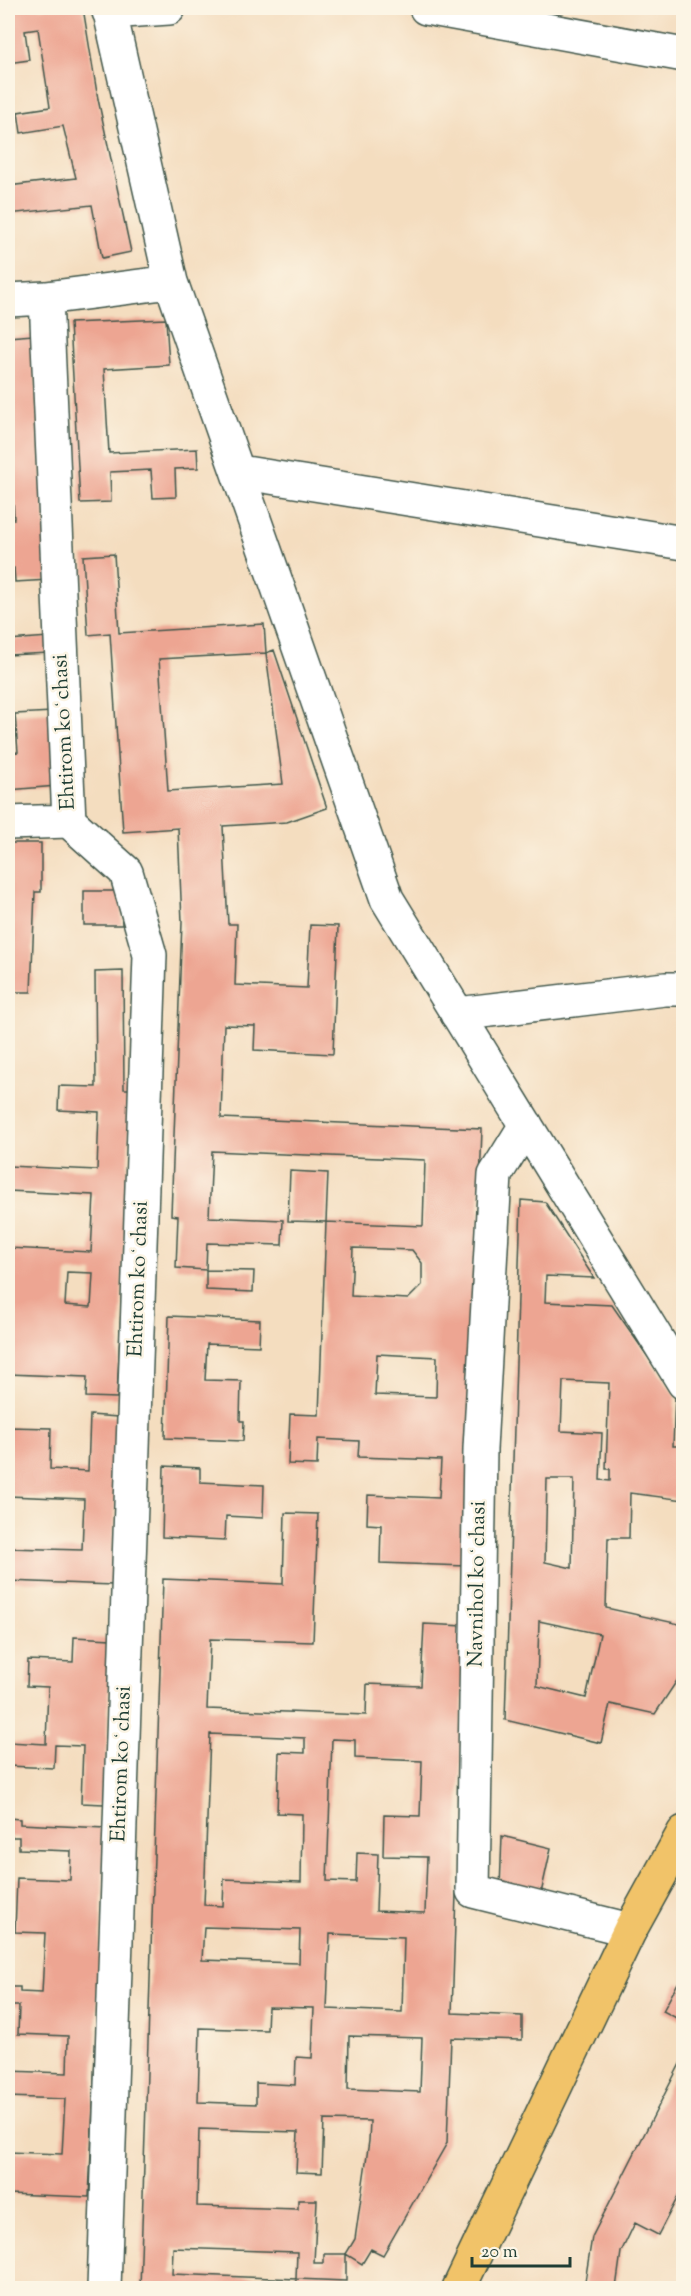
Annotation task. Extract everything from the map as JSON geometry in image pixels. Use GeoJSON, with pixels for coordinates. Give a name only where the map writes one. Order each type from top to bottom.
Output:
{"type":"FeatureCollection","features":[{"type":"Feature","properties":{"kind":"main road"},"geometry":{"type":"LineString","coordinates":[[459,2289],[630,1930],[684,1832]]}},
{"type":"Feature","properties":{"kind":"street"},"geometry":{"type":"LineString","coordinates":[[169,8],[109,10],[171,282],[387,899],[684,1383]]}},
{"type":"Feature","properties":{"kind":"street"},"geometry":{"type":"LineString","coordinates":[[426,8],[684,55]]}},
{"type":"Feature","properties":{"kind":"street"},"geometry":{"type":"LineString","coordinates":[[8,300],[46,298],[171,282]]}},
{"type":"Feature","properties":{"kind":"street","name":"Ehtirom koʻchasi"},"geometry":{"type":"LineString","coordinates":[[46,298],[69,821],[126,872],[150,955],[104,2289]]}},
{"type":"Feature","properties":{"kind":"street"},"geometry":{"type":"LineString","coordinates":[[238,472],[684,543]]}},
{"type":"Feature","properties":{"kind":"street"},"geometry":{"type":"LineString","coordinates":[[8,823],[69,821]]}},
{"type":"Feature","properties":{"kind":"street"},"geometry":{"type":"LineString","coordinates":[[457,1014],[665,989],[684,989]]}},
{"type":"Feature","properties":{"kind":"street","name":"Navnihol koʻchasi"},"geometry":{"type":"LineString","coordinates":[[526,1125],[495,1175],[480,1449],[473,1891],[630,1930]]}},
{"type":"Feature","properties":{"kind":"building"},"geometry":{"type":"Polygon","coordinates":[[[8,8],[83,8],[98,99],[131,252],[102,258],[92,205],[8,214],[8,186],[76,178],[63,126],[21,133],[18,112],[50,107],[38,29],[25,31],[29,60],[8,63],[8,8]]]}},
{"type":"Feature","properties":{"kind":"building"},"geometry":{"type":"Polygon","coordinates":[[[166,319],[169,365],[104,369],[109,453],[197,449],[198,468],[175,469],[176,497],[153,498],[151,470],[110,472],[111,502],[80,503],[70,323],[166,319]]]}},
{"type":"Feature","properties":{"kind":"building"},"geometry":{"type":"Polygon","coordinates":[[[33,335],[49,580],[15,582],[14,568],[8,568],[8,519],[14,519],[12,476],[8,477],[8,337],[33,335]]]}},
{"type":"Feature","properties":{"kind":"building"},"geometry":{"type":"Polygon","coordinates":[[[114,554],[119,633],[264,624],[266,653],[274,650],[327,808],[287,822],[223,826],[228,924],[237,924],[235,985],[307,988],[310,925],[338,926],[333,1054],[254,1050],[255,1026],[224,1025],[221,1118],[482,1129],[466,1566],[380,1563],[381,1525],[367,1524],[368,1495],[439,1498],[441,1460],[358,1457],[359,1441],[318,1439],[317,1465],[288,1464],[290,1414],[319,1415],[326,1222],[423,1226],[425,1160],[212,1151],[209,1217],[283,1220],[282,1245],[207,1243],[206,1270],[176,1268],[178,1216],[171,1215],[182,922],[178,828],[123,832],[110,633],[88,635],[83,556],[114,554]],[[266,653],[159,659],[168,791],[283,784],[266,653]],[[353,1248],[351,1296],[408,1299],[422,1285],[422,1263],[412,1250],[353,1248]],[[377,1354],[375,1395],[436,1397],[437,1357],[377,1354]]]}},
{"type":"Feature","properties":{"kind":"building"},"geometry":{"type":"Polygon","coordinates":[[[49,637],[50,653],[8,655],[8,640],[49,637]]]}},
{"type":"Feature","properties":{"kind":"building"},"geometry":{"type":"Polygon","coordinates":[[[52,712],[57,786],[8,790],[8,753],[18,752],[15,714],[52,712]]]}},
{"type":"Feature","properties":{"kind":"building"},"geometry":{"type":"Polygon","coordinates":[[[8,843],[41,843],[41,892],[35,892],[31,992],[10,992],[9,1001],[8,1001],[8,843]]]}},
{"type":"Feature","properties":{"kind":"building"},"geometry":{"type":"Polygon","coordinates":[[[84,891],[121,891],[122,925],[84,925],[84,891]]]}},
{"type":"Feature","properties":{"kind":"building"},"geometry":{"type":"Polygon","coordinates":[[[123,971],[124,1089],[131,1089],[117,1398],[86,1397],[87,1377],[8,1374],[8,1248],[91,1252],[94,1195],[8,1191],[8,1166],[97,1170],[99,1112],[58,1110],[59,1086],[96,1087],[95,972],[123,971]],[[67,1272],[65,1305],[91,1307],[93,1273],[67,1272]]]}},
{"type":"Feature","properties":{"kind":"building"},"geometry":{"type":"Polygon","coordinates":[[[290,1171],[328,1173],[326,1222],[288,1221],[290,1171]]]}},
{"type":"Feature","properties":{"kind":"building"},"geometry":{"type":"Polygon","coordinates":[[[521,1200],[545,1202],[594,1278],[546,1276],[545,1302],[612,1305],[675,1396],[673,1446],[684,1446],[684,1500],[630,1493],[629,1538],[608,1538],[606,1608],[684,1625],[684,1670],[655,1714],[610,1704],[601,1743],[505,1720],[521,1200]],[[563,1381],[561,1431],[602,1433],[600,1480],[610,1481],[610,1469],[606,1469],[609,1383],[563,1381]],[[547,1479],[545,1562],[572,1568],[574,1479],[547,1479]],[[539,1621],[537,1686],[586,1698],[600,1634],[539,1621]]]}},
{"type":"Feature","properties":{"kind":"building"},"geometry":{"type":"Polygon","coordinates":[[[206,1270],[254,1271],[253,1292],[206,1290],[206,1270]]]}},
{"type":"Feature","properties":{"kind":"building"},"geometry":{"type":"Polygon","coordinates":[[[169,1316],[260,1320],[259,1346],[207,1344],[205,1380],[241,1381],[240,1421],[244,1421],[243,1441],[165,1438],[169,1316]]]}},
{"type":"Feature","properties":{"kind":"building"},"geometry":{"type":"Polygon","coordinates":[[[90,1415],[118,1417],[113,1585],[8,1581],[8,1548],[82,1550],[84,1499],[8,1496],[8,1427],[51,1428],[50,1469],[88,1471],[90,1415]]]}},
{"type":"Feature","properties":{"kind":"building"},"geometry":{"type":"Polygon","coordinates":[[[164,1466],[200,1468],[200,1482],[264,1485],[263,1518],[226,1516],[225,1540],[162,1537],[164,1466]]]}},
{"type":"Feature","properties":{"kind":"building"},"geometry":{"type":"Polygon","coordinates":[[[285,1513],[318,1514],[313,1642],[210,1639],[207,1709],[366,1715],[367,1684],[421,1686],[424,1624],[465,1626],[452,2013],[522,2016],[522,2040],[451,2038],[447,2143],[383,2255],[371,2249],[362,2264],[346,2254],[346,2281],[296,2279],[296,2288],[140,2288],[163,1579],[283,1584],[285,1513]],[[210,1734],[204,1905],[223,1906],[224,1879],[301,1882],[302,1814],[277,1813],[279,1752],[305,1753],[305,1738],[210,1734]],[[332,1739],[327,1881],[356,1882],[357,1853],[378,1854],[376,1911],[425,1913],[427,1857],[383,1856],[384,1815],[420,1816],[422,1761],[355,1758],[355,1740],[332,1739]],[[204,1927],[202,1960],[299,1963],[300,1930],[204,1927]],[[330,1934],[327,2009],[402,2012],[404,1937],[330,1934]],[[268,2007],[267,2030],[200,2028],[198,2102],[256,2104],[256,2083],[295,2085],[296,2057],[312,2058],[314,2008],[268,2007]],[[349,2036],[348,2089],[420,2092],[422,2038],[349,2036]],[[324,2120],[322,2173],[296,2172],[298,2132],[199,2129],[197,2206],[298,2209],[298,2200],[317,2200],[314,2263],[324,2263],[324,2254],[346,2254],[355,2239],[370,2121],[324,2120]],[[173,2248],[172,2274],[296,2279],[297,2252],[173,2248]]]}},
{"type":"Feature","properties":{"kind":"building"},"geometry":{"type":"Polygon","coordinates":[[[74,1637],[111,1639],[104,1804],[81,1803],[83,1746],[55,1745],[54,1768],[8,1766],[8,1742],[46,1744],[48,1687],[27,1686],[28,1660],[73,1662],[74,1637]]]}},
{"type":"Feature","properties":{"kind":"building"},"geometry":{"type":"Polygon","coordinates":[[[8,1818],[20,1819],[20,1824],[105,1828],[89,2197],[8,2194],[8,2152],[62,2154],[65,2099],[8,2097],[8,2071],[67,2073],[68,2036],[18,2034],[19,2006],[8,2006],[8,1987],[20,1987],[20,1992],[42,1993],[45,1933],[15,1932],[17,1878],[70,1880],[71,1851],[19,1849],[19,1837],[8,1837],[8,1818]]]}},
{"type":"Feature","properties":{"kind":"building"},"geometry":{"type":"Polygon","coordinates":[[[502,1836],[551,1848],[540,1898],[500,1888],[502,1836]]]}},
{"type":"Feature","properties":{"kind":"building"},"geometry":{"type":"Polygon","coordinates":[[[678,1983],[684,1986],[684,2022],[663,2011],[678,1983]]]}},
{"type":"Feature","properties":{"kind":"building"},"geometry":{"type":"Polygon","coordinates":[[[684,2056],[684,2170],[681,2174],[684,2175],[684,2185],[658,2235],[635,2223],[621,2252],[616,2288],[584,2288],[592,2237],[684,2056]]]}}]}
